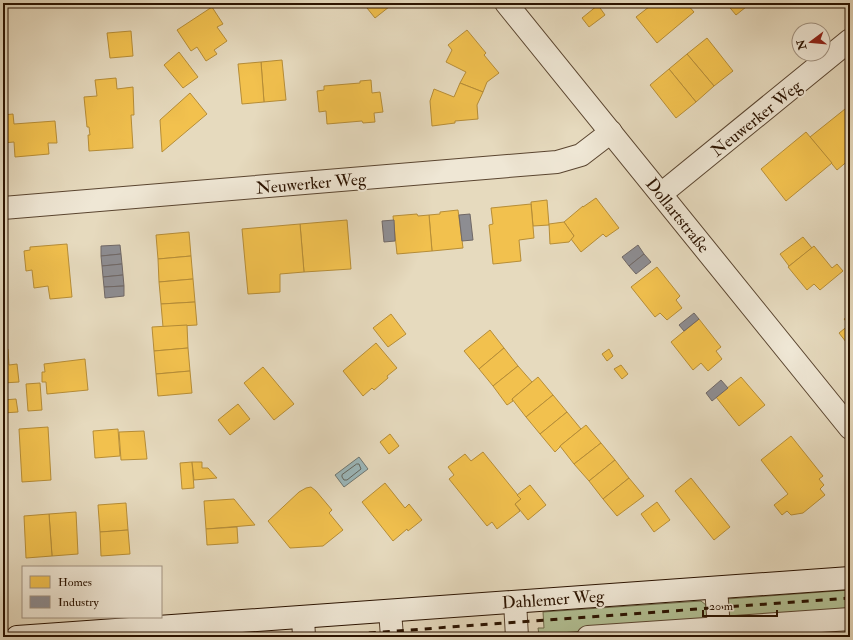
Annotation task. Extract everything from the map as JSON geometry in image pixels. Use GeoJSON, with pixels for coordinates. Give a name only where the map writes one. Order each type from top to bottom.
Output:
{"type":"FeatureCollection","features":[{"type":"Feature","properties":{"kind":"street","name":"Dollartstraße"},"geometry":{"type":"LineString","coordinates":[[506,3],[850,428]]}},
{"type":"Feature","properties":{"kind":"street","name":"Neuwerker Weg"},"geometry":{"type":"LineString","coordinates":[[662,194],[850,40]]}},
{"type":"Feature","properties":{"kind":"street","name":"Neuwerker Weg"},"geometry":{"type":"LineString","coordinates":[[3,208],[556,162],[581,155],[611,132]]}},
{"type":"Feature","properties":{"kind":"street","name":"Dahlemer Weg"},"geometry":{"type":"LineString","coordinates":[[17,637],[303,627],[390,611],[850,578]]}},
{"type":"Feature","properties":{"kind":"street"},"geometry":{"type":"LineString","coordinates":[[716,588],[719,628]]}},
{"type":"Feature","properties":{"kind":"street"},"geometry":{"type":"LineString","coordinates":[[515,602],[517,637]]}},
{"type":"Feature","properties":{"kind":"street"},"geometry":{"type":"LineString","coordinates":[[390,611],[392,637]]}},
{"type":"Feature","properties":{"kind":"street"},"geometry":{"type":"LineString","coordinates":[[588,637],[850,619]]}},
{"type":"Feature","properties":{"kind":"green space"},"geometry":{"type":"Polygon","coordinates":[[[850,590],[850,611],[727,616],[727,599],[850,590]]]}},
{"type":"Feature","properties":{"kind":"green space"},"geometry":{"type":"Polygon","coordinates":[[[701,601],[706,605],[708,615],[705,620],[539,635],[538,628],[544,628],[543,612],[701,601]]]}},
{"type":"Feature","properties":{"kind":"water"},"geometry":{"type":"Polygon","coordinates":[[[359,457],[368,469],[344,487],[335,475],[359,457]]]}},
{"type":"Feature","properties":{"kind":"building: Homes"},"geometry":{"type":"Polygon","coordinates":[[[363,3],[394,3],[375,18],[363,3]]]}},
{"type":"Feature","properties":{"kind":"building: Homes"},"geometry":{"type":"Polygon","coordinates":[[[654,3],[686,3],[694,12],[657,43],[636,17],[654,3]]]}},
{"type":"Feature","properties":{"kind":"building: Homes"},"geometry":{"type":"Polygon","coordinates":[[[726,3],[751,3],[736,15],[726,3]]]}},
{"type":"Feature","properties":{"kind":"building: Homes"},"geometry":{"type":"Polygon","coordinates":[[[598,5],[605,15],[589,27],[582,18],[598,5]]]}},
{"type":"Feature","properties":{"kind":"building: Homes"},"geometry":{"type":"Polygon","coordinates":[[[212,7],[223,24],[217,27],[227,41],[214,50],[217,54],[206,61],[197,47],[191,51],[177,30],[212,7]]]}},
{"type":"Feature","properties":{"kind":"building: Homes"},"geometry":{"type":"Polygon","coordinates":[[[467,30],[486,53],[484,55],[499,73],[487,82],[483,92],[460,83],[466,72],[446,62],[452,50],[448,45],[467,30]]]}},
{"type":"Feature","properties":{"kind":"building: Homes"},"geometry":{"type":"Polygon","coordinates":[[[131,31],[133,56],[110,58],[107,33],[131,31]]]}},
{"type":"Feature","properties":{"kind":"building: Homes"},"geometry":{"type":"Polygon","coordinates":[[[707,38],[733,71],[714,86],[687,54],[707,38]]]}},
{"type":"Feature","properties":{"kind":"building: Homes"},"geometry":{"type":"Polygon","coordinates":[[[179,52],[198,77],[183,88],[164,65],[179,52]]]}},
{"type":"Feature","properties":{"kind":"building: Homes"},"geometry":{"type":"Polygon","coordinates":[[[687,54],[714,86],[696,102],[669,69],[687,54]]]}},
{"type":"Feature","properties":{"kind":"building: Homes"},"geometry":{"type":"Polygon","coordinates":[[[282,60],[286,100],[264,102],[261,62],[282,60]]]}},
{"type":"Feature","properties":{"kind":"building: Homes"},"geometry":{"type":"Polygon","coordinates":[[[261,62],[264,102],[242,104],[238,64],[261,62]]]}},
{"type":"Feature","properties":{"kind":"building: Homes"},"geometry":{"type":"Polygon","coordinates":[[[669,69],[696,102],[676,118],[650,85],[669,69]]]}},
{"type":"Feature","properties":{"kind":"building: Homes"},"geometry":{"type":"Polygon","coordinates":[[[116,78],[117,89],[133,87],[134,115],[131,115],[133,148],[89,151],[88,135],[90,135],[89,127],[87,127],[84,97],[97,96],[95,80],[116,78]]]}},
{"type":"Feature","properties":{"kind":"building: Homes"},"geometry":{"type":"Polygon","coordinates":[[[371,80],[372,93],[380,92],[383,112],[374,113],[375,122],[363,123],[362,121],[327,124],[326,111],[319,112],[317,91],[324,90],[324,86],[360,83],[360,81],[371,80]]]}},
{"type":"Feature","properties":{"kind":"building: Homes"},"geometry":{"type":"Polygon","coordinates":[[[460,83],[483,92],[477,105],[478,119],[455,121],[455,123],[432,126],[430,101],[434,89],[454,97],[460,83]]]}},
{"type":"Feature","properties":{"kind":"building: Homes"},"geometry":{"type":"Polygon","coordinates":[[[190,93],[207,114],[162,152],[160,120],[190,93]]]}},
{"type":"Feature","properties":{"kind":"building: Homes"},"geometry":{"type":"Polygon","coordinates":[[[850,105],[850,159],[837,170],[810,137],[850,105]]]}},
{"type":"Feature","properties":{"kind":"building: Homes"},"geometry":{"type":"Polygon","coordinates":[[[13,114],[14,124],[55,121],[57,143],[48,143],[49,154],[15,157],[14,142],[3,143],[3,115],[13,114]]]}},
{"type":"Feature","properties":{"kind":"building: Homes"},"geometry":{"type":"Polygon","coordinates":[[[806,132],[832,163],[786,201],[761,169],[806,132]]]}},
{"type":"Feature","properties":{"kind":"building: Homes"},"geometry":{"type":"Polygon","coordinates":[[[596,198],[619,228],[606,237],[603,234],[581,252],[571,239],[574,236],[564,222],[583,206],[596,198]]]}},
{"type":"Feature","properties":{"kind":"building: Homes"},"geometry":{"type":"Polygon","coordinates":[[[547,200],[549,225],[533,226],[531,202],[547,200]]]}},
{"type":"Feature","properties":{"kind":"building: Homes"},"geometry":{"type":"Polygon","coordinates":[[[531,204],[534,238],[519,240],[521,261],[493,264],[489,225],[493,224],[491,208],[531,204]]]}},
{"type":"Feature","properties":{"kind":"building: Homes"},"geometry":{"type":"Polygon","coordinates":[[[458,210],[463,248],[432,251],[429,215],[458,210]]]}},
{"type":"Feature","properties":{"kind":"building: Homes"},"geometry":{"type":"Polygon","coordinates":[[[417,214],[418,216],[429,215],[432,251],[397,254],[393,216],[417,214]]]}},
{"type":"Feature","properties":{"kind":"building: Homes"},"geometry":{"type":"Polygon","coordinates":[[[347,220],[351,269],[304,272],[300,224],[347,220]]]}},
{"type":"Feature","properties":{"kind":"building: Homes"},"geometry":{"type":"Polygon","coordinates":[[[564,222],[574,236],[569,242],[550,244],[549,224],[564,222]]]}},
{"type":"Feature","properties":{"kind":"building: Homes"},"geometry":{"type":"Polygon","coordinates":[[[300,224],[304,272],[280,274],[280,292],[248,294],[242,229],[300,224]]]}},
{"type":"Feature","properties":{"kind":"building: Homes"},"geometry":{"type":"Polygon","coordinates":[[[189,232],[191,256],[158,259],[156,235],[189,232]]]}},
{"type":"Feature","properties":{"kind":"building: Homes"},"geometry":{"type":"Polygon","coordinates":[[[803,237],[812,248],[789,266],[780,254],[803,237]]]}},
{"type":"Feature","properties":{"kind":"building: Homes"},"geometry":{"type":"Polygon","coordinates":[[[67,244],[72,297],[50,299],[48,286],[34,288],[32,270],[26,271],[24,251],[30,250],[30,247],[67,244]]]}},
{"type":"Feature","properties":{"kind":"building: Homes"},"geometry":{"type":"Polygon","coordinates":[[[814,246],[832,268],[837,264],[843,271],[820,290],[814,284],[807,290],[788,267],[814,246]]]}},
{"type":"Feature","properties":{"kind":"building: Homes"},"geometry":{"type":"Polygon","coordinates":[[[191,256],[193,279],[159,282],[158,259],[191,256]]]}},
{"type":"Feature","properties":{"kind":"building: Homes"},"geometry":{"type":"Polygon","coordinates":[[[657,267],[680,296],[676,300],[682,308],[667,320],[660,313],[655,317],[631,287],[657,267]]]}},
{"type":"Feature","properties":{"kind":"building: Homes"},"geometry":{"type":"Polygon","coordinates":[[[193,279],[195,302],[161,304],[159,282],[193,279]]]}},
{"type":"Feature","properties":{"kind":"building: Homes"},"geometry":{"type":"Polygon","coordinates":[[[195,302],[197,325],[163,327],[161,304],[195,302]]]}},
{"type":"Feature","properties":{"kind":"building: Homes"},"geometry":{"type":"Polygon","coordinates":[[[391,314],[406,334],[388,347],[373,328],[391,314]]]}},
{"type":"Feature","properties":{"kind":"building: Homes"},"geometry":{"type":"Polygon","coordinates":[[[850,315],[850,347],[839,333],[849,325],[844,319],[850,315]]]}},
{"type":"Feature","properties":{"kind":"building: Homes"},"geometry":{"type":"Polygon","coordinates":[[[699,319],[721,347],[716,351],[722,359],[708,371],[701,363],[693,370],[671,342],[699,319]]]}},
{"type":"Feature","properties":{"kind":"building: Homes"},"geometry":{"type":"Polygon","coordinates":[[[187,325],[188,348],[154,351],[152,327],[187,325]]]}},
{"type":"Feature","properties":{"kind":"building: Homes"},"geometry":{"type":"Polygon","coordinates":[[[490,330],[504,348],[479,369],[464,351],[490,330]]]}},
{"type":"Feature","properties":{"kind":"building: Homes"},"geometry":{"type":"Polygon","coordinates":[[[376,343],[397,368],[374,390],[372,388],[363,396],[343,371],[376,343]]]}},
{"type":"Feature","properties":{"kind":"building: Homes"},"geometry":{"type":"Polygon","coordinates":[[[188,348],[190,371],[156,374],[154,351],[188,348]]]}},
{"type":"Feature","properties":{"kind":"building: Homes"},"geometry":{"type":"Polygon","coordinates":[[[504,348],[518,366],[493,386],[479,369],[504,348]]]}},
{"type":"Feature","properties":{"kind":"building: Homes"},"geometry":{"type":"Polygon","coordinates":[[[8,349],[9,365],[17,364],[19,382],[3,383],[3,350],[8,349]]]}},
{"type":"Feature","properties":{"kind":"building: Homes"},"geometry":{"type":"Polygon","coordinates":[[[609,349],[613,356],[607,361],[602,354],[609,349]]]}},
{"type":"Feature","properties":{"kind":"building: Homes"},"geometry":{"type":"Polygon","coordinates":[[[85,359],[88,390],[47,394],[46,382],[42,382],[42,372],[45,372],[44,364],[85,359]]]}},
{"type":"Feature","properties":{"kind":"building: Homes"},"geometry":{"type":"Polygon","coordinates":[[[621,365],[628,374],[622,379],[614,369],[621,365]]]}},
{"type":"Feature","properties":{"kind":"building: Homes"},"geometry":{"type":"Polygon","coordinates":[[[518,366],[532,382],[507,405],[493,386],[518,366]]]}},
{"type":"Feature","properties":{"kind":"building: Homes"},"geometry":{"type":"Polygon","coordinates":[[[263,367],[294,404],[274,420],[244,383],[263,367]]]}},
{"type":"Feature","properties":{"kind":"building: Homes"},"geometry":{"type":"Polygon","coordinates":[[[190,371],[192,393],[158,396],[156,374],[190,371]]]}},
{"type":"Feature","properties":{"kind":"building: Homes"},"geometry":{"type":"Polygon","coordinates":[[[538,377],[553,395],[526,417],[512,399],[538,377]]]}},
{"type":"Feature","properties":{"kind":"building: Homes"},"geometry":{"type":"Polygon","coordinates":[[[741,377],[765,405],[739,426],[716,397],[741,377]]]}},
{"type":"Feature","properties":{"kind":"building: Homes"},"geometry":{"type":"Polygon","coordinates":[[[40,383],[42,410],[28,411],[26,384],[40,383]]]}},
{"type":"Feature","properties":{"kind":"building: Homes"},"geometry":{"type":"Polygon","coordinates":[[[553,395],[567,412],[540,434],[526,417],[553,395]]]}},
{"type":"Feature","properties":{"kind":"building: Homes"},"geometry":{"type":"Polygon","coordinates":[[[16,399],[18,412],[3,413],[3,400],[16,399]]]}},
{"type":"Feature","properties":{"kind":"building: Homes"},"geometry":{"type":"Polygon","coordinates":[[[238,404],[250,419],[230,435],[218,420],[238,404]]]}},
{"type":"Feature","properties":{"kind":"building: Homes"},"geometry":{"type":"Polygon","coordinates":[[[567,412],[581,429],[555,452],[540,434],[567,412]]]}},
{"type":"Feature","properties":{"kind":"building: Homes"},"geometry":{"type":"Polygon","coordinates":[[[586,425],[601,443],[574,464],[560,446],[586,425]]]}},
{"type":"Feature","properties":{"kind":"building: Homes"},"geometry":{"type":"Polygon","coordinates":[[[48,427],[51,480],[22,482],[19,429],[48,427]]]}},
{"type":"Feature","properties":{"kind":"building: Homes"},"geometry":{"type":"Polygon","coordinates":[[[118,429],[120,456],[95,458],[93,431],[118,429]]]}},
{"type":"Feature","properties":{"kind":"building: Homes"},"geometry":{"type":"Polygon","coordinates":[[[144,431],[147,459],[121,460],[119,432],[144,431]]]}},
{"type":"Feature","properties":{"kind":"building: Homes"},"geometry":{"type":"Polygon","coordinates":[[[390,434],[399,446],[389,454],[380,442],[390,434]]]}},
{"type":"Feature","properties":{"kind":"building: Homes"},"geometry":{"type":"Polygon","coordinates":[[[791,436],[823,476],[819,479],[824,485],[820,489],[825,495],[803,513],[791,515],[787,511],[782,515],[774,505],[788,494],[761,460],[791,436]]]}},
{"type":"Feature","properties":{"kind":"building: Homes"},"geometry":{"type":"Polygon","coordinates":[[[601,443],[615,460],[589,481],[574,464],[601,443]]]}},
{"type":"Feature","properties":{"kind":"building: Homes"},"geometry":{"type":"Polygon","coordinates":[[[483,452],[521,499],[515,504],[520,511],[497,529],[492,522],[487,526],[449,479],[454,475],[448,467],[465,454],[471,461],[483,452]]]}},
{"type":"Feature","properties":{"kind":"building: Homes"},"geometry":{"type":"Polygon","coordinates":[[[615,460],[629,478],[603,499],[589,481],[615,460]]]}},
{"type":"Feature","properties":{"kind":"building: Homes"},"geometry":{"type":"Polygon","coordinates":[[[192,462],[194,488],[182,489],[180,463],[192,462]]]}},
{"type":"Feature","properties":{"kind":"building: Homes"},"geometry":{"type":"Polygon","coordinates":[[[192,462],[202,462],[202,468],[208,468],[217,478],[194,480],[192,462]]]}},
{"type":"Feature","properties":{"kind":"building: Homes"},"geometry":{"type":"Polygon","coordinates":[[[629,478],[644,496],[617,516],[603,499],[629,478]]]}},
{"type":"Feature","properties":{"kind":"building: Homes"},"geometry":{"type":"Polygon","coordinates":[[[691,478],[730,527],[714,540],[675,491],[691,478]]]}},
{"type":"Feature","properties":{"kind":"building: Homes"},"geometry":{"type":"Polygon","coordinates":[[[385,483],[405,508],[409,504],[422,520],[408,531],[407,529],[393,541],[362,502],[385,483]]]}},
{"type":"Feature","properties":{"kind":"building: Homes"},"geometry":{"type":"Polygon","coordinates":[[[530,485],[546,505],[528,520],[515,504],[521,499],[517,495],[530,485]]]}},
{"type":"Feature","properties":{"kind":"building: Homes"},"geometry":{"type":"Polygon","coordinates":[[[311,487],[332,510],[329,513],[343,530],[323,546],[290,548],[268,521],[299,492],[311,487]]]}},
{"type":"Feature","properties":{"kind":"building: Homes"},"geometry":{"type":"Polygon","coordinates":[[[234,499],[255,525],[206,529],[204,501],[234,499]]]}},
{"type":"Feature","properties":{"kind":"building: Homes"},"geometry":{"type":"Polygon","coordinates":[[[657,502],[670,520],[654,532],[641,514],[657,502]]]}},
{"type":"Feature","properties":{"kind":"building: Homes"},"geometry":{"type":"Polygon","coordinates":[[[126,503],[128,530],[100,532],[98,505],[126,503]]]}},
{"type":"Feature","properties":{"kind":"building: Homes"},"geometry":{"type":"Polygon","coordinates":[[[76,512],[78,554],[52,556],[49,514],[76,512]]]}},
{"type":"Feature","properties":{"kind":"building: Homes"},"geometry":{"type":"Polygon","coordinates":[[[49,514],[52,556],[26,558],[24,516],[49,514]]]}},
{"type":"Feature","properties":{"kind":"building: Homes"},"geometry":{"type":"Polygon","coordinates":[[[237,527],[238,543],[207,545],[206,529],[237,527]]]}},
{"type":"Feature","properties":{"kind":"building: Homes"},"geometry":{"type":"Polygon","coordinates":[[[128,530],[130,554],[101,556],[100,532],[128,530]]]}},
{"type":"Feature","properties":{"kind":"building: Industry"},"geometry":{"type":"Polygon","coordinates":[[[470,214],[473,240],[462,241],[459,215],[470,214]]]}},
{"type":"Feature","properties":{"kind":"building: Industry"},"geometry":{"type":"Polygon","coordinates":[[[394,220],[395,241],[384,242],[382,221],[394,220]]]}},
{"type":"Feature","properties":{"kind":"building: Industry"},"geometry":{"type":"Polygon","coordinates":[[[120,245],[121,254],[101,256],[101,246],[120,245]]]}},
{"type":"Feature","properties":{"kind":"building: Industry"},"geometry":{"type":"Polygon","coordinates":[[[638,245],[644,254],[629,266],[622,257],[638,245]]]}},
{"type":"Feature","properties":{"kind":"building: Industry"},"geometry":{"type":"Polygon","coordinates":[[[121,254],[122,264],[102,266],[101,256],[121,254]]]}},
{"type":"Feature","properties":{"kind":"building: Industry"},"geometry":{"type":"Polygon","coordinates":[[[644,254],[651,262],[636,274],[629,266],[644,254]]]}},
{"type":"Feature","properties":{"kind":"building: Industry"},"geometry":{"type":"Polygon","coordinates":[[[122,264],[123,275],[103,277],[102,266],[122,264]]]}},
{"type":"Feature","properties":{"kind":"building: Industry"},"geometry":{"type":"Polygon","coordinates":[[[123,275],[124,286],[104,287],[103,277],[123,275]]]}},
{"type":"Feature","properties":{"kind":"building: Industry"},"geometry":{"type":"Polygon","coordinates":[[[124,286],[124,296],[105,298],[104,287],[124,286]]]}},
{"type":"Feature","properties":{"kind":"building: Industry"},"geometry":{"type":"Polygon","coordinates":[[[694,313],[699,319],[684,331],[679,325],[694,313]]]}},
{"type":"Feature","properties":{"kind":"building: Industry"},"geometry":{"type":"Polygon","coordinates":[[[721,380],[728,388],[712,401],[706,393],[721,380]]]}},
{"type":"Feature","properties":{"kind":"railway"},"geometry":{"type":"LineString","coordinates":[[313,637],[850,598]]}}]}
